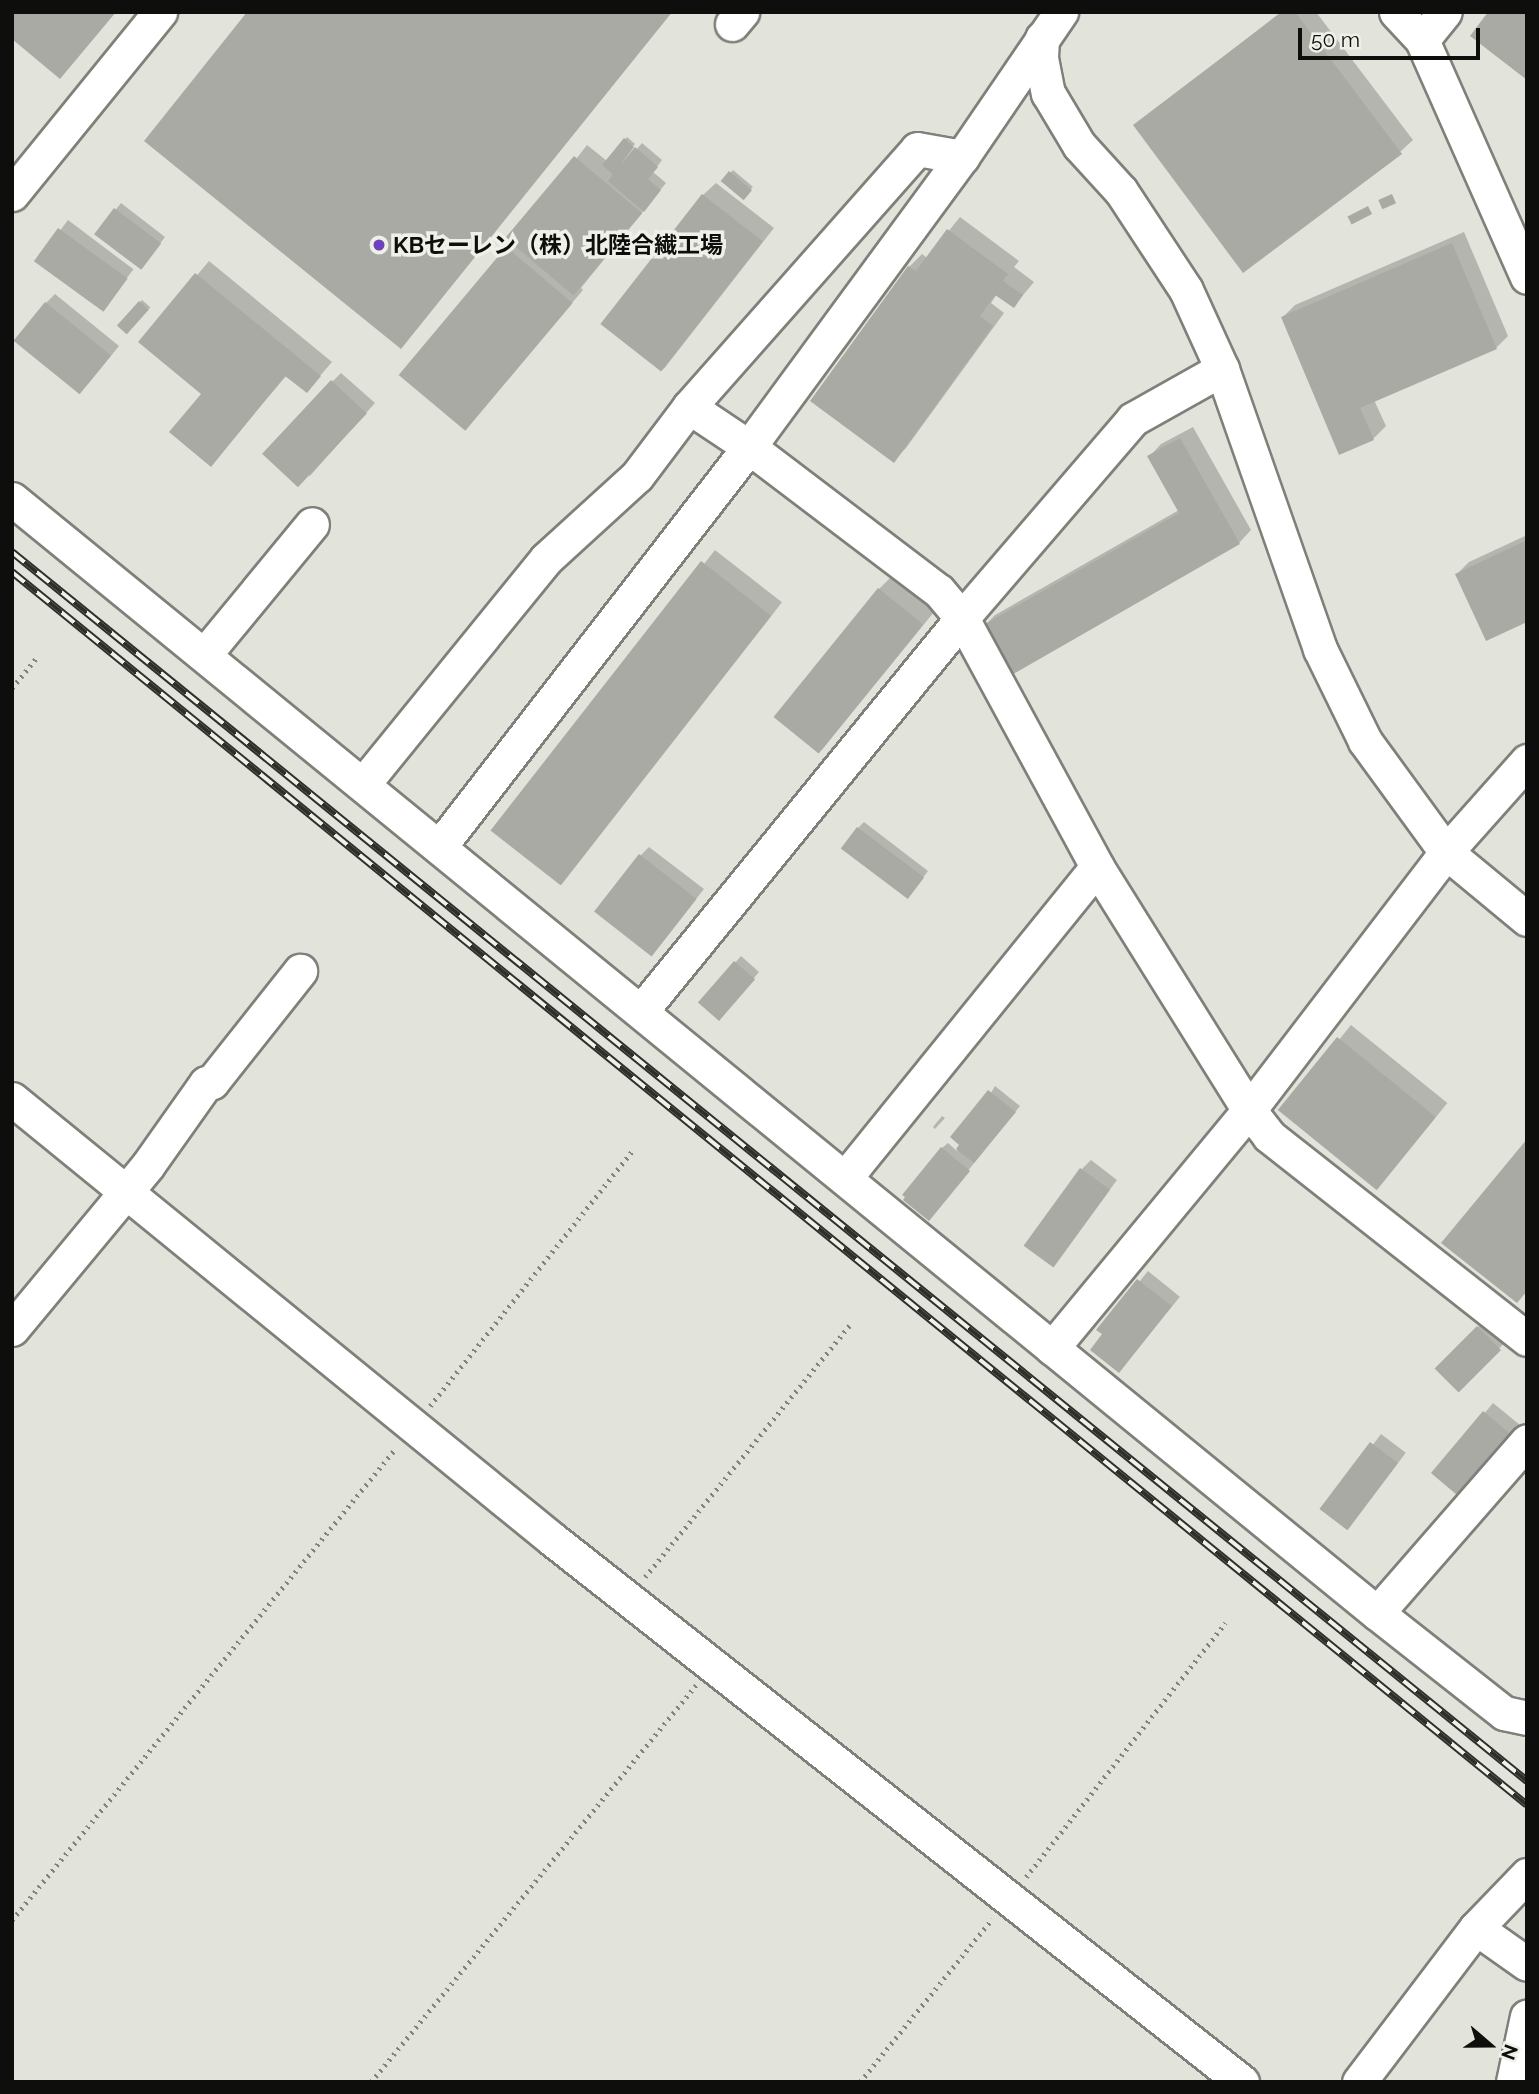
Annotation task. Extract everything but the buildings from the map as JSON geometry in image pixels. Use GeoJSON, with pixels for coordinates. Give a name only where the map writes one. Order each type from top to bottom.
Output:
{"type":"FeatureCollection","features":[{"type":"Feature","properties":{"kind":"street"},"geometry":{"type":"LineString","coordinates":[[12,194],[160,12]]}},
{"type":"Feature","properties":{"kind":"street"},"geometry":{"type":"LineString","coordinates":[[1396,12],[1422,40],[1527,277]]}},
{"type":"Feature","properties":{"kind":"street"},"geometry":{"type":"LineString","coordinates":[[1422,40],[1445,12]]}},
{"type":"Feature","properties":{"kind":"street"},"geometry":{"type":"LineString","coordinates":[[440,846],[749,447],[962,157],[1051,25]]}},
{"type":"Feature","properties":{"kind":"street"},"geometry":{"type":"LineString","coordinates":[[1051,25],[1041,58],[1048,93],[1079,145],[1121,191],[1186,290],[1222,369],[1320,649],[1365,741],[1446,852],[1527,919]]}},
{"type":"Feature","properties":{"kind":"street"},"geometry":{"type":"LineString","coordinates":[[364,783],[546,559],[637,476],[689,407],[917,149],[962,157]]}},
{"type":"Feature","properties":{"kind":"street"},"geometry":{"type":"LineString","coordinates":[[642,1010],[962,618],[1133,419],[1222,369]]}},
{"type":"Feature","properties":{"kind":"street"},"geometry":{"type":"LineString","coordinates":[[689,407],[749,447],[939,591],[962,618],[1097,867],[1249,1110],[1269,1136],[1527,1339]]}},
{"type":"Feature","properties":{"kind":"street"},"geometry":{"type":"LineString","coordinates":[[12,499],[642,1010],[1377,1614],[1504,1713],[1527,1718]]}},
{"type":"Feature","properties":{"kind":"street"},"geometry":{"type":"LineString","coordinates":[[205,654],[312,524]]}},
{"type":"Feature","properties":{"kind":"street"},"geometry":{"type":"LineString","coordinates":[[1052,1348],[1249,1110],[1446,852],[1527,761]]}},
{"type":"Feature","properties":{"kind":"street"},"geometry":{"type":"LineString","coordinates":[[845,1178],[1097,867]]}},
{"type":"Feature","properties":{"kind":"street"},"geometry":{"type":"LineString","coordinates":[[12,1329],[148,1165],[206,1083],[212,1082],[300,971]]}},
{"type":"Feature","properties":{"kind":"street"},"geometry":{"type":"LineString","coordinates":[[12,1099],[628,1599],[1242,2082]]}},
{"type":"Feature","properties":{"kind":"street"},"geometry":{"type":"LineString","coordinates":[[1377,1614],[1527,1441]]}},
{"type":"Feature","properties":{"kind":"street"},"geometry":{"type":"LineString","coordinates":[[1359,2082],[1476,1928],[1527,1875]]}},
{"type":"Feature","properties":{"kind":"street"},"geometry":{"type":"LineString","coordinates":[[1476,1928],[1527,1964]]}},
{"type":"Feature","properties":{"kind":"street"},"geometry":{"type":"LineString","coordinates":[[1513,2082],[1527,2016]]}},
{"type":"Feature","properties":{"kind":"path"},"geometry":{"type":"LineString","coordinates":[[12,688],[36,659]]}},
{"type":"Feature","properties":{"kind":"path"},"geometry":{"type":"LineString","coordinates":[[12,1920],[414,1426],[634,1149]]}},
{"type":"Feature","properties":{"kind":"path"},"geometry":{"type":"LineString","coordinates":[[628,1599],[852,1322]]}},
{"type":"Feature","properties":{"kind":"path"},"geometry":{"type":"LineString","coordinates":[[860,2082],[1009,1899],[1225,1623]]}},
{"type":"Feature","properties":{"kind":"path"},"geometry":{"type":"LineString","coordinates":[[371,2082],[713,1665]]}},
{"type":"Feature","properties":{"kind":"railway"},"geometry":{"type":"LineString","coordinates":[[12,552],[1527,1781]]}},
{"type":"Feature","properties":{"kind":"railway"},"geometry":{"type":"LineString","coordinates":[[12,572],[1527,1805]]}},
{"type":"Feature","properties":{"kind":"place","name":"KBセーレン（株）北陸合繊工場"},"geometry":{"type":"Point","coordinates":[379,245]}}]}
